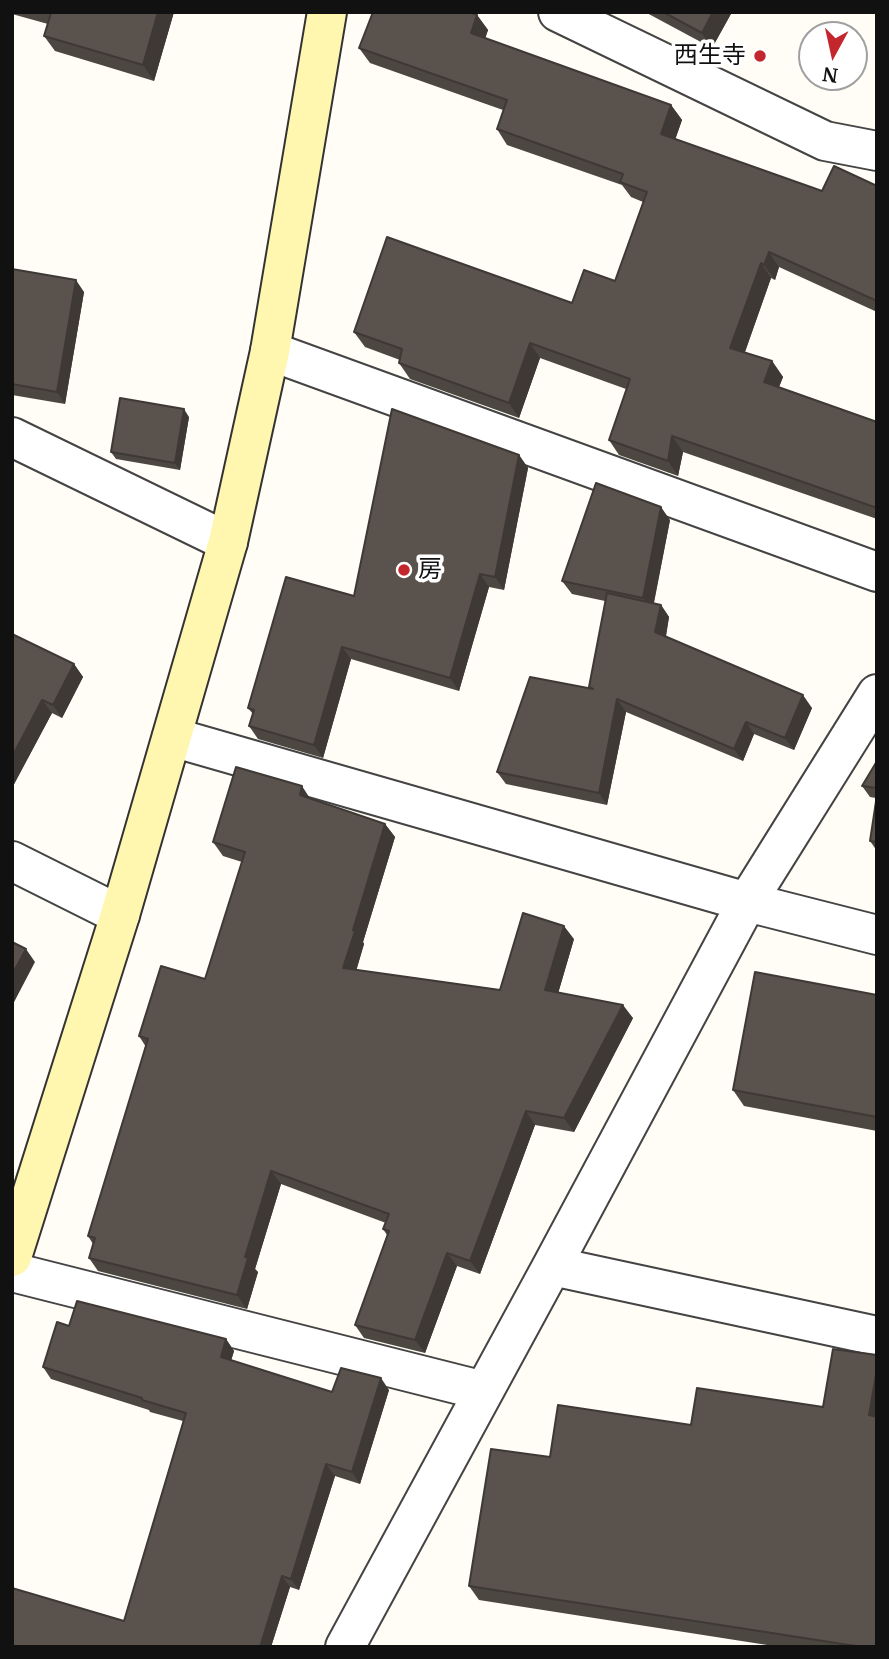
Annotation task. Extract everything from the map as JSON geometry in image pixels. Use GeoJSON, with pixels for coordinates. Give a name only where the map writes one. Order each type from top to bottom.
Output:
{"type":"FeatureCollection","features":[{"type":"Feature","properties":{"kind":"street"},"geometry":{"type":"LineString","coordinates":[[12,1257],[120,915],[228,542],[270,351],[327,12]]}},
{"type":"Feature","properties":{"kind":"street"},"geometry":{"type":"LineString","coordinates":[[558,12],[825,141],[877,151]]}},
{"type":"Feature","properties":{"kind":"street"},"geometry":{"type":"LineString","coordinates":[[270,351],[877,572]]}},
{"type":"Feature","properties":{"kind":"street"},"geometry":{"type":"LineString","coordinates":[[12,437],[228,542]]}},
{"type":"Feature","properties":{"kind":"street"},"geometry":{"type":"LineString","coordinates":[[345,1647],[747,901],[877,694]]}},
{"type":"Feature","properties":{"kind":"street"},"geometry":{"type":"LineString","coordinates":[[172,737],[747,901],[877,934]]}},
{"type":"Feature","properties":{"kind":"street"},"geometry":{"type":"LineString","coordinates":[[12,861],[120,915]]}},
{"type":"Feature","properties":{"kind":"street"},"geometry":{"type":"LineString","coordinates":[[552,1266],[877,1336]]}},
{"type":"Feature","properties":{"kind":"street"},"geometry":{"type":"LineString","coordinates":[[12,1272],[484,1391]]}},
{"type":"Feature","properties":{"kind":"building"},"geometry":{"type":"Polygon","coordinates":[[[49,12],[158,12],[143,65],[44,36],[51,13],[49,12]]]}},
{"type":"Feature","properties":{"kind":"building"},"geometry":{"type":"Polygon","coordinates":[[[373,12],[470,12],[477,15],[471,33],[671,105],[661,134],[822,191],[834,166],[877,186],[877,301],[769,252],[764,265],[761,263],[730,348],[772,361],[764,382],[877,422],[877,508],[672,436],[668,461],[609,440],[630,379],[530,343],[509,403],[399,363],[402,349],[354,332],[387,237],[572,303],[584,270],[615,281],[647,192],[620,182],[623,174],[497,129],[507,100],[359,48],[373,12]]]}},
{"type":"Feature","properties":{"kind":"building"},"geometry":{"type":"Polygon","coordinates":[[[663,12],[713,12],[702,33],[663,12]]]}},
{"type":"Feature","properties":{"kind":"building"},"geometry":{"type":"Polygon","coordinates":[[[12,269],[76,280],[57,392],[12,384],[12,269]]]}},
{"type":"Feature","properties":{"kind":"building"},"geometry":{"type":"Polygon","coordinates":[[[120,398],[184,409],[175,463],[111,452],[120,398]]]}},
{"type":"Feature","properties":{"kind":"building"},"geometry":{"type":"Polygon","coordinates":[[[392,409],[519,455],[495,577],[480,574],[450,678],[342,647],[314,745],[249,726],[254,710],[248,708],[286,577],[354,596],[392,409]]]}},
{"type":"Feature","properties":{"kind":"building"},"geometry":{"type":"Polygon","coordinates":[[[596,483],[661,507],[643,598],[562,581],[596,483]]]}},
{"type":"Feature","properties":{"kind":"building"},"geometry":{"type":"Polygon","coordinates":[[[607,593],[661,605],[655,632],[803,695],[785,738],[746,722],[734,749],[617,699],[599,793],[497,772],[530,677],[593,689],[589,687],[607,593]]]}},
{"type":"Feature","properties":{"kind":"building"},"geometry":{"type":"Polygon","coordinates":[[[12,634],[74,664],[53,705],[42,700],[12,757],[12,634]]]}},
{"type":"Feature","properties":{"kind":"building"},"geometry":{"type":"Polygon","coordinates":[[[877,761],[877,788],[862,786],[877,761]]]}},
{"type":"Feature","properties":{"kind":"building"},"geometry":{"type":"Polygon","coordinates":[[[236,767],[302,786],[300,795],[385,824],[343,968],[500,990],[523,913],[564,926],[545,990],[623,1005],[564,1118],[526,1111],[470,1261],[447,1253],[415,1340],[355,1325],[389,1231],[383,1229],[389,1214],[271,1171],[245,1257],[248,1258],[237,1295],[89,1258],[95,1238],[88,1236],[148,1039],[139,1036],[161,966],[205,979],[245,852],[213,842],[236,767]]]}},
{"type":"Feature","properties":{"kind":"building"},"geometry":{"type":"Polygon","coordinates":[[[877,795],[877,842],[870,841],[877,795]]]}},
{"type":"Feature","properties":{"kind":"building"},"geometry":{"type":"Polygon","coordinates":[[[12,942],[26,949],[12,975],[12,942]]]}},
{"type":"Feature","properties":{"kind":"building"},"geometry":{"type":"Polygon","coordinates":[[[755,972],[877,995],[877,1117],[733,1090],[755,972]]]}},
{"type":"Feature","properties":{"kind":"building"},"geometry":{"type":"Polygon","coordinates":[[[77,1301],[226,1339],[221,1357],[332,1392],[341,1368],[381,1378],[352,1472],[326,1464],[291,1579],[282,1576],[260,1647],[12,1647],[12,1588],[124,1621],[186,1413],[43,1367],[57,1322],[69,1326],[77,1301]]]}},
{"type":"Feature","properties":{"kind":"building"},"geometry":{"type":"Polygon","coordinates":[[[833,1349],[877,1355],[869,1415],[877,1417],[877,1647],[862,1647],[469,1586],[491,1449],[550,1457],[558,1405],[691,1425],[697,1388],[823,1407],[833,1349]]]}},
{"type":"Feature","properties":{"kind":"place","name":"西生寺"},"geometry":{"type":"Point","coordinates":[760,56]}},
{"type":"Feature","properties":{"kind":"place","name":"房"},"geometry":{"type":"Point","coordinates":[404,570]}}]}
